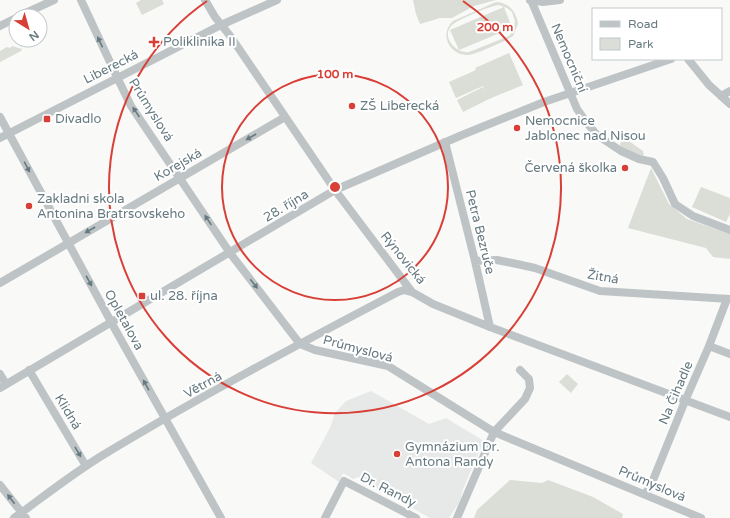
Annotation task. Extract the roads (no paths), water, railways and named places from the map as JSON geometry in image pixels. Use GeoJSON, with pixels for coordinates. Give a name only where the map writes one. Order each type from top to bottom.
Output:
{"type":"FeatureCollection","features":[{"type":"Feature","properties":{"kind":"street"},"geometry":{"type":"LineString","coordinates":[[37,8],[54,0]]}},
{"type":"Feature","properties":{"kind":"street","name":"Průmyslová"},"geometry":{"type":"LineString","coordinates":[[81,0],[132,106],[230,253],[300,344],[315,350],[388,366],[452,403],[494,432],[701,518]]}},
{"type":"Feature","properties":{"kind":"street","name":"Rýnovická"},"geometry":{"type":"LineString","coordinates":[[205,0],[335,190],[412,292],[433,304],[490,327],[730,417]]}},
{"type":"Feature","properties":{"kind":"street","name":"Liberecká"},"geometry":{"type":"LineString","coordinates":[[0,138],[221,25],[278,0]]}},
{"type":"Feature","properties":{"kind":"street"},"geometry":{"type":"LineString","coordinates":[[531,0],[543,2],[560,0]]}},
{"type":"Feature","properties":{"kind":"street","name":"Nemocniční"},"geometry":{"type":"LineString","coordinates":[[531,0],[577,108],[595,134]]}},
{"type":"Feature","properties":{"kind":"street","name":"28. října"},"geometry":{"type":"LineString","coordinates":[[3,386],[335,190],[462,135],[570,93],[668,60]]}},
{"type":"Feature","properties":{"kind":"street"},"geometry":{"type":"LineString","coordinates":[[689,60],[709,85],[730,104]]}},
{"type":"Feature","properties":{"kind":"street"},"geometry":{"type":"LineString","coordinates":[[721,96],[730,91]]}},
{"type":"Feature","properties":{"kind":"street"},"geometry":{"type":"LineString","coordinates":[[577,108],[581,110],[595,128],[595,134],[621,151],[639,159],[653,162],[663,178],[675,204],[693,216],[730,230]]}},
{"type":"Feature","properties":{"kind":"street","name":"Opletalova"},"geometry":{"type":"LineString","coordinates":[[0,116],[111,322],[221,518]]}},
{"type":"Feature","properties":{"kind":"street","name":"Korejská"},"geometry":{"type":"LineString","coordinates":[[0,283],[285,117]]}},
{"type":"Feature","properties":{"kind":"street","name":"Petra Bezruče"},"geometry":{"type":"LineString","coordinates":[[445,142],[490,327]]}},
{"type":"Feature","properties":{"kind":"street","name":"Žitná"},"geometry":{"type":"LineString","coordinates":[[475,261],[497,260],[535,268],[600,291],[729,299]]}},
{"type":"Feature","properties":{"kind":"street","name":"Větrná"},"geometry":{"type":"LineString","coordinates":[[14,518],[23,515],[86,466],[165,420],[300,344],[398,292],[404,290],[412,292]]}},
{"type":"Feature","properties":{"kind":"street","name":"Na Čihadle"},"geometry":{"type":"LineString","coordinates":[[645,494],[651,485],[729,299]]}},
{"type":"Feature","properties":{"kind":"street"},"geometry":{"type":"LineString","coordinates":[[709,346],[730,354]]}},
{"type":"Feature","properties":{"kind":"street","name":"Klidná"},"geometry":{"type":"LineString","coordinates":[[30,370],[86,466]]}},
{"type":"Feature","properties":{"kind":"street"},"geometry":{"type":"LineString","coordinates":[[457,518],[494,432],[525,399],[530,388],[529,379],[520,370]]}},
{"type":"Feature","properties":{"kind":"street"},"geometry":{"type":"LineString","coordinates":[[0,374],[3,386]]}},
{"type":"Feature","properties":{"kind":"street","name":"Dr. Randy"},"geometry":{"type":"LineString","coordinates":[[325,518],[344,481],[416,518]]}},
{"type":"Feature","properties":{"kind":"street"},"geometry":{"type":"LineString","coordinates":[[0,485],[23,515]]}},
{"type":"Feature","properties":{"kind":"place","name":"Poliklinika II"},"geometry":{"type":"Point","coordinates":[154,42]}},
{"type":"Feature","properties":{"kind":"place","name":"ZŠ Liberecká"},"geometry":{"type":"Point","coordinates":[352,106]}},
{"type":"Feature","properties":{"kind":"place","name":"Divadlo"},"geometry":{"type":"Point","coordinates":[47,119]}},
{"type":"Feature","properties":{"kind":"place","name":"Nemocnice Jablonec nad Nisou"},"geometry":{"type":"Point","coordinates":[517,128]}},
{"type":"Feature","properties":{"kind":"place","name":"Červená školka"},"geometry":{"type":"Point","coordinates":[625,168]}},
{"type":"Feature","properties":{"kind":"place","name":"Zakladni skola Antonina Bratrsovskeho"},"geometry":{"type":"Point","coordinates":[29,206]}},
{"type":"Feature","properties":{"kind":"place","name":"ul. 28. října"},"geometry":{"type":"Point","coordinates":[142,296]}},
{"type":"Feature","properties":{"kind":"place","name":"Gymnázium Dr. Antona Randy"},"geometry":{"type":"Point","coordinates":[397,454]}}]}
